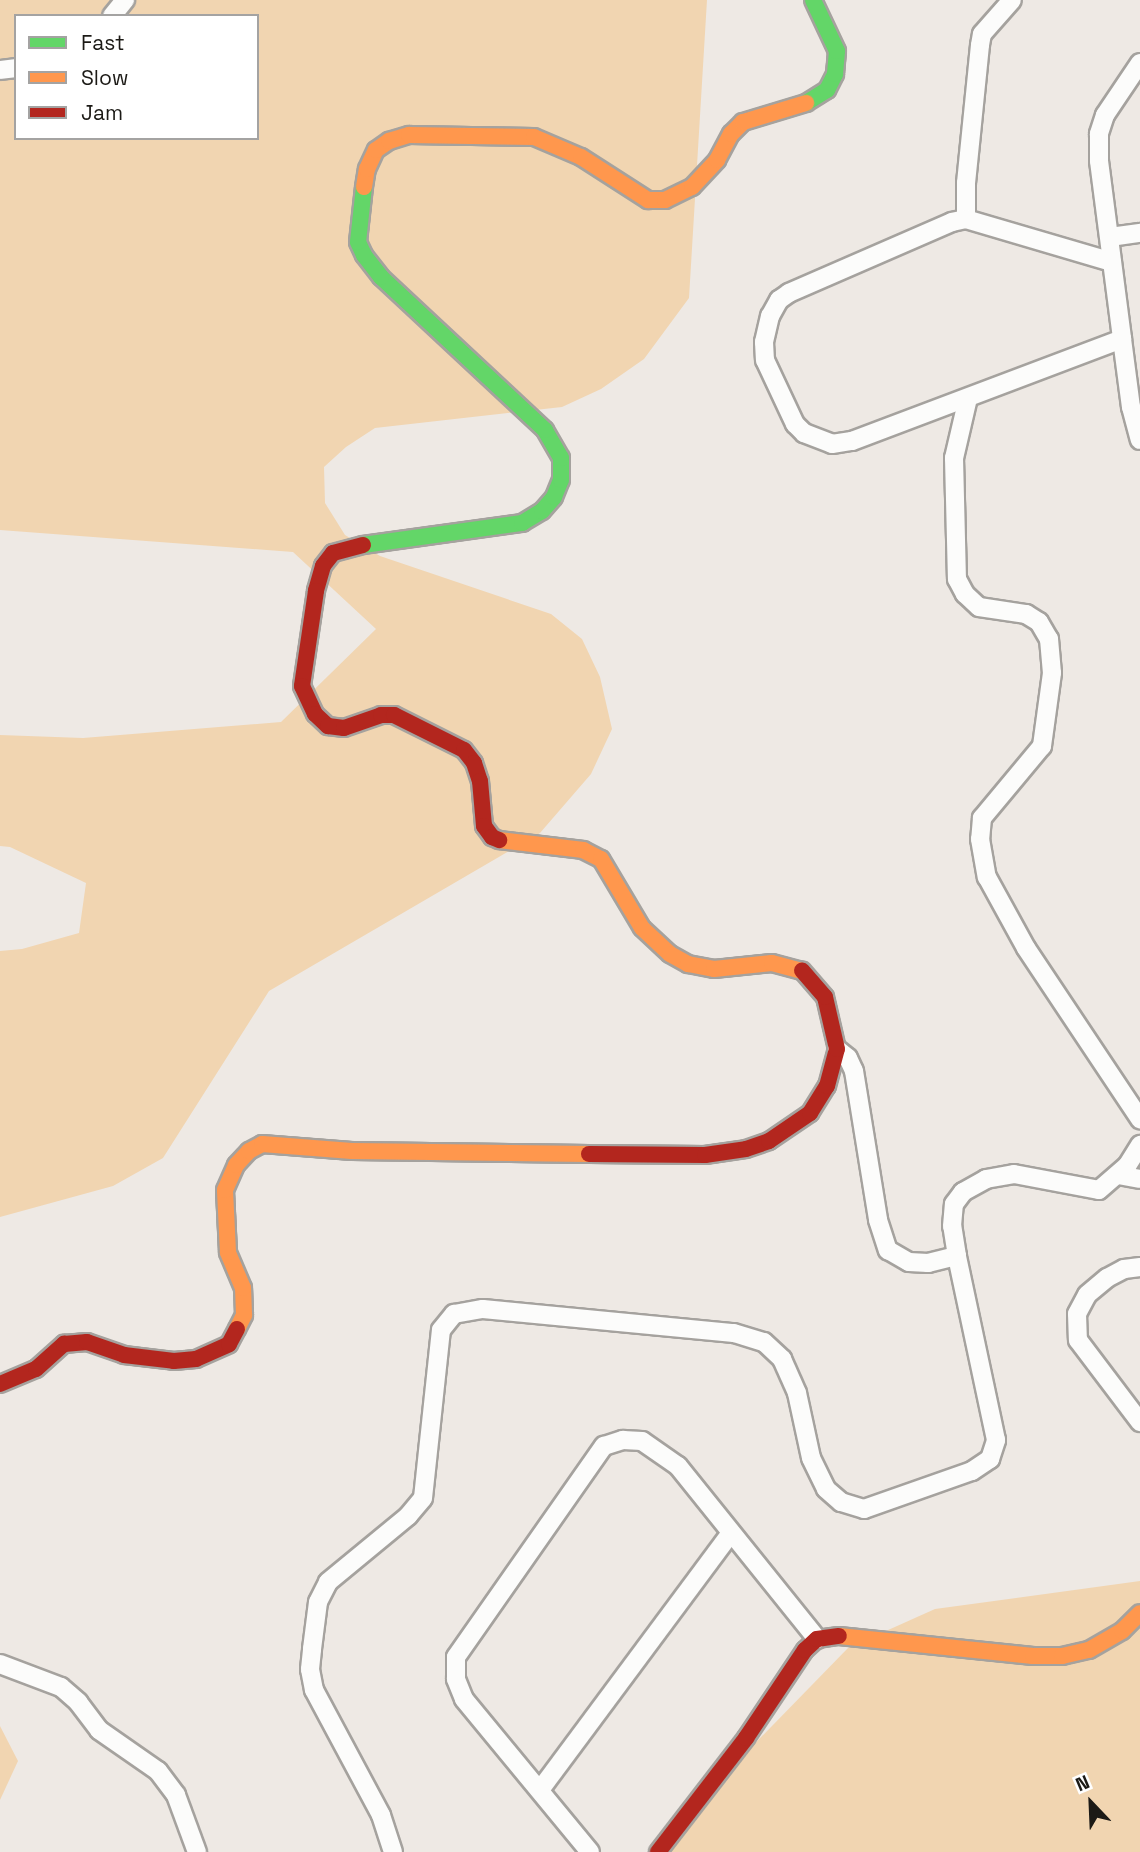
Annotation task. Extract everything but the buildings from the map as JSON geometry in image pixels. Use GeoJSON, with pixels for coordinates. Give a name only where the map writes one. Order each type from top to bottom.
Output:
{"type":"FeatureCollection","features":[{"type":"Feature","properties":{"kind":"street"},"geometry":{"type":"LineString","coordinates":[[114,14],[125,0]]}},
{"type":"Feature","properties":{"kind":"street"},"geometry":{"type":"LineString","coordinates":[[0,1384],[20,1378],[36,1369],[64,1344],[75,1342],[87,1342],[124,1355],[174,1362],[196,1359],[229,1344],[243,1315],[244,1300],[228,1252],[224,1220],[225,1190],[236,1165],[249,1151],[262,1144],[352,1151],[705,1155],[746,1149],[777,1136],[810,1113],[827,1086],[837,1049],[825,997],[818,984],[801,970],[772,963],[714,969],[688,964],[670,954],[642,928],[601,859],[583,850],[505,842],[492,837],[484,826],[480,780],[474,763],[464,750],[394,715],[381,715],[344,728],[328,726],[315,714],[302,686],[316,590],[323,566],[333,553],[346,547],[522,523],[542,511],[554,497],[561,480],[561,458],[545,430],[380,277],[364,255],[358,242],[359,212],[367,169],[376,150],[389,141],[409,135],[534,137],[581,157],[628,190],[648,200],[665,200],[692,187],[717,160],[731,134],[743,122],[806,103],[827,90],[835,74],[837,51],[813,0]]}},
{"type":"Feature","properties":{"kind":"street"},"geometry":{"type":"LineString","coordinates":[[966,219],[966,183],[979,45],[982,34],[1012,0]]}},
{"type":"Feature","properties":{"kind":"street"},"geometry":{"type":"LineString","coordinates":[[1140,63],[1105,115],[1099,134],[1099,161],[1122,339],[1140,440]]}},
{"type":"Feature","properties":{"kind":"street"},"geometry":{"type":"LineString","coordinates":[[1112,262],[966,219],[952,222],[789,293],[774,307],[764,342],[765,360],[796,424],[804,433],[832,444],[852,441],[1122,339]]}},
{"type":"Feature","properties":{"kind":"street"},"geometry":{"type":"LineString","coordinates":[[1110,237],[1140,233]]}},
{"type":"Feature","properties":{"kind":"street"},"geometry":{"type":"LineString","coordinates":[[968,398],[954,458],[957,579],[965,594],[979,607],[1026,614],[1039,622],[1049,639],[1052,673],[1042,747],[982,818],[980,839],[987,877],[1026,948],[1140,1119]]}},
{"type":"Feature","properties":{"kind":"street"},"geometry":{"type":"LineString","coordinates":[[837,1049],[848,1058],[854,1070],[878,1220],[888,1250],[909,1262],[928,1263],[957,1256]]}},
{"type":"Feature","properties":{"kind":"street"},"geometry":{"type":"LineString","coordinates":[[393,1852],[381,1815],[314,1690],[311,1659],[318,1602],[328,1582],[408,1516],[424,1498],[441,1330],[454,1314],[484,1310],[734,1333],[764,1342],[782,1359],[797,1393],[811,1458],[825,1489],[841,1502],[864,1509],[972,1471],[990,1459],[996,1440],[993,1413],[952,1226],[954,1204],[963,1192],[986,1179],[1014,1174],[1098,1190],[1118,1175],[1140,1145]]}},
{"type":"Feature","properties":{"kind":"street"},"geometry":{"type":"LineString","coordinates":[[1118,1175],[1140,1180]]}},
{"type":"Feature","properties":{"kind":"street"},"geometry":{"type":"LineString","coordinates":[[1140,1267],[1124,1269],[1107,1278],[1087,1295],[1077,1314],[1078,1340],[1140,1422]]}},
{"type":"Feature","properties":{"kind":"street"},"geometry":{"type":"LineString","coordinates":[[590,1852],[464,1699],[456,1679],[456,1657],[604,1446],[623,1440],[642,1441],[661,1451],[678,1466],[817,1639]]}},
{"type":"Feature","properties":{"kind":"street"},"geometry":{"type":"LineString","coordinates":[[540,1790],[730,1534]]}},
{"type":"Feature","properties":{"kind":"street"},"geometry":{"type":"LineString","coordinates":[[658,1852],[746,1738],[805,1650],[817,1639],[839,1636],[1033,1656],[1062,1656],[1089,1650],[1122,1631],[1140,1614]]}},
{"type":"Feature","properties":{"kind":"street"},"geometry":{"type":"LineString","coordinates":[[0,1664],[61,1687],[78,1702],[99,1730],[158,1771],[176,1795],[197,1852]]}},
{"type":"Feature","properties":{"kind":"shaded area"},"geometry":{"type":"Polygon","coordinates":[[[0,0],[707,0],[689,298],[644,359],[601,389],[562,407],[375,428],[346,447],[324,467],[325,503],[345,535],[380,556],[551,614],[582,639],[600,677],[612,729],[591,774],[540,833],[269,991],[163,1158],[113,1186],[0,1217],[0,951],[22,949],[79,933],[86,883],[10,847],[0,846],[0,735],[83,738],[281,722],[376,629],[293,552],[0,530],[0,0]]]}},
{"type":"Feature","properties":{"kind":"shaded area"},"geometry":{"type":"Polygon","coordinates":[[[1140,1581],[1140,1852],[649,1852],[848,1648],[935,1609],[1140,1581]]]}},
{"type":"Feature","properties":{"kind":"shaded area"},"geometry":{"type":"Polygon","coordinates":[[[0,1726],[18,1761],[0,1800],[0,1726]]]}},
{"type":"Feature","properties":{"kind":"traffic: fast"},"geometry":{"type":"LineString","coordinates":[[806,103],[827,90],[835,74],[837,51],[813,0]]}},
{"type":"Feature","properties":{"kind":"traffic: fast"},"geometry":{"type":"LineString","coordinates":[[363,545],[522,523],[542,511],[554,497],[561,480],[561,458],[545,430],[381,277],[364,255],[358,242],[364,187]]}},
{"type":"Feature","properties":{"kind":"traffic: slow"},"geometry":{"type":"LineString","coordinates":[[364,187],[367,169],[376,150],[389,141],[409,135],[534,137],[581,157],[648,200],[665,200],[692,187],[717,160],[731,134],[743,122],[806,103]]}},
{"type":"Feature","properties":{"kind":"traffic: slow"},"geometry":{"type":"LineString","coordinates":[[499,840],[583,850],[601,859],[642,928],[670,954],[688,964],[714,969],[772,963],[802,971]]}},
{"type":"Feature","properties":{"kind":"traffic: slow"},"geometry":{"type":"LineString","coordinates":[[237,1329],[244,1315],[243,1288],[228,1252],[225,1190],[236,1165],[249,1151],[262,1144],[352,1151],[589,1154]]}},
{"type":"Feature","properties":{"kind":"traffic: slow"},"geometry":{"type":"LineString","coordinates":[[839,1636],[1033,1656],[1062,1656],[1089,1650],[1122,1631],[1140,1613]]}},
{"type":"Feature","properties":{"kind":"traffic: jam"},"geometry":{"type":"LineString","coordinates":[[363,545],[333,553],[323,566],[316,591],[302,686],[315,714],[328,726],[344,728],[381,715],[394,715],[464,750],[474,763],[480,781],[484,826],[492,837],[499,840]]}},
{"type":"Feature","properties":{"kind":"traffic: jam"},"geometry":{"type":"LineString","coordinates":[[589,1154],[705,1155],[746,1149],[769,1141],[810,1113],[827,1086],[837,1049],[825,997],[802,971]]}},
{"type":"Feature","properties":{"kind":"traffic: jam"},"geometry":{"type":"LineString","coordinates":[[0,1384],[36,1369],[64,1344],[87,1342],[124,1355],[174,1361],[196,1359],[229,1344],[237,1329]]}},
{"type":"Feature","properties":{"kind":"traffic: jam"},"geometry":{"type":"LineString","coordinates":[[658,1852],[746,1738],[805,1650],[817,1639],[839,1636]]}}]}
